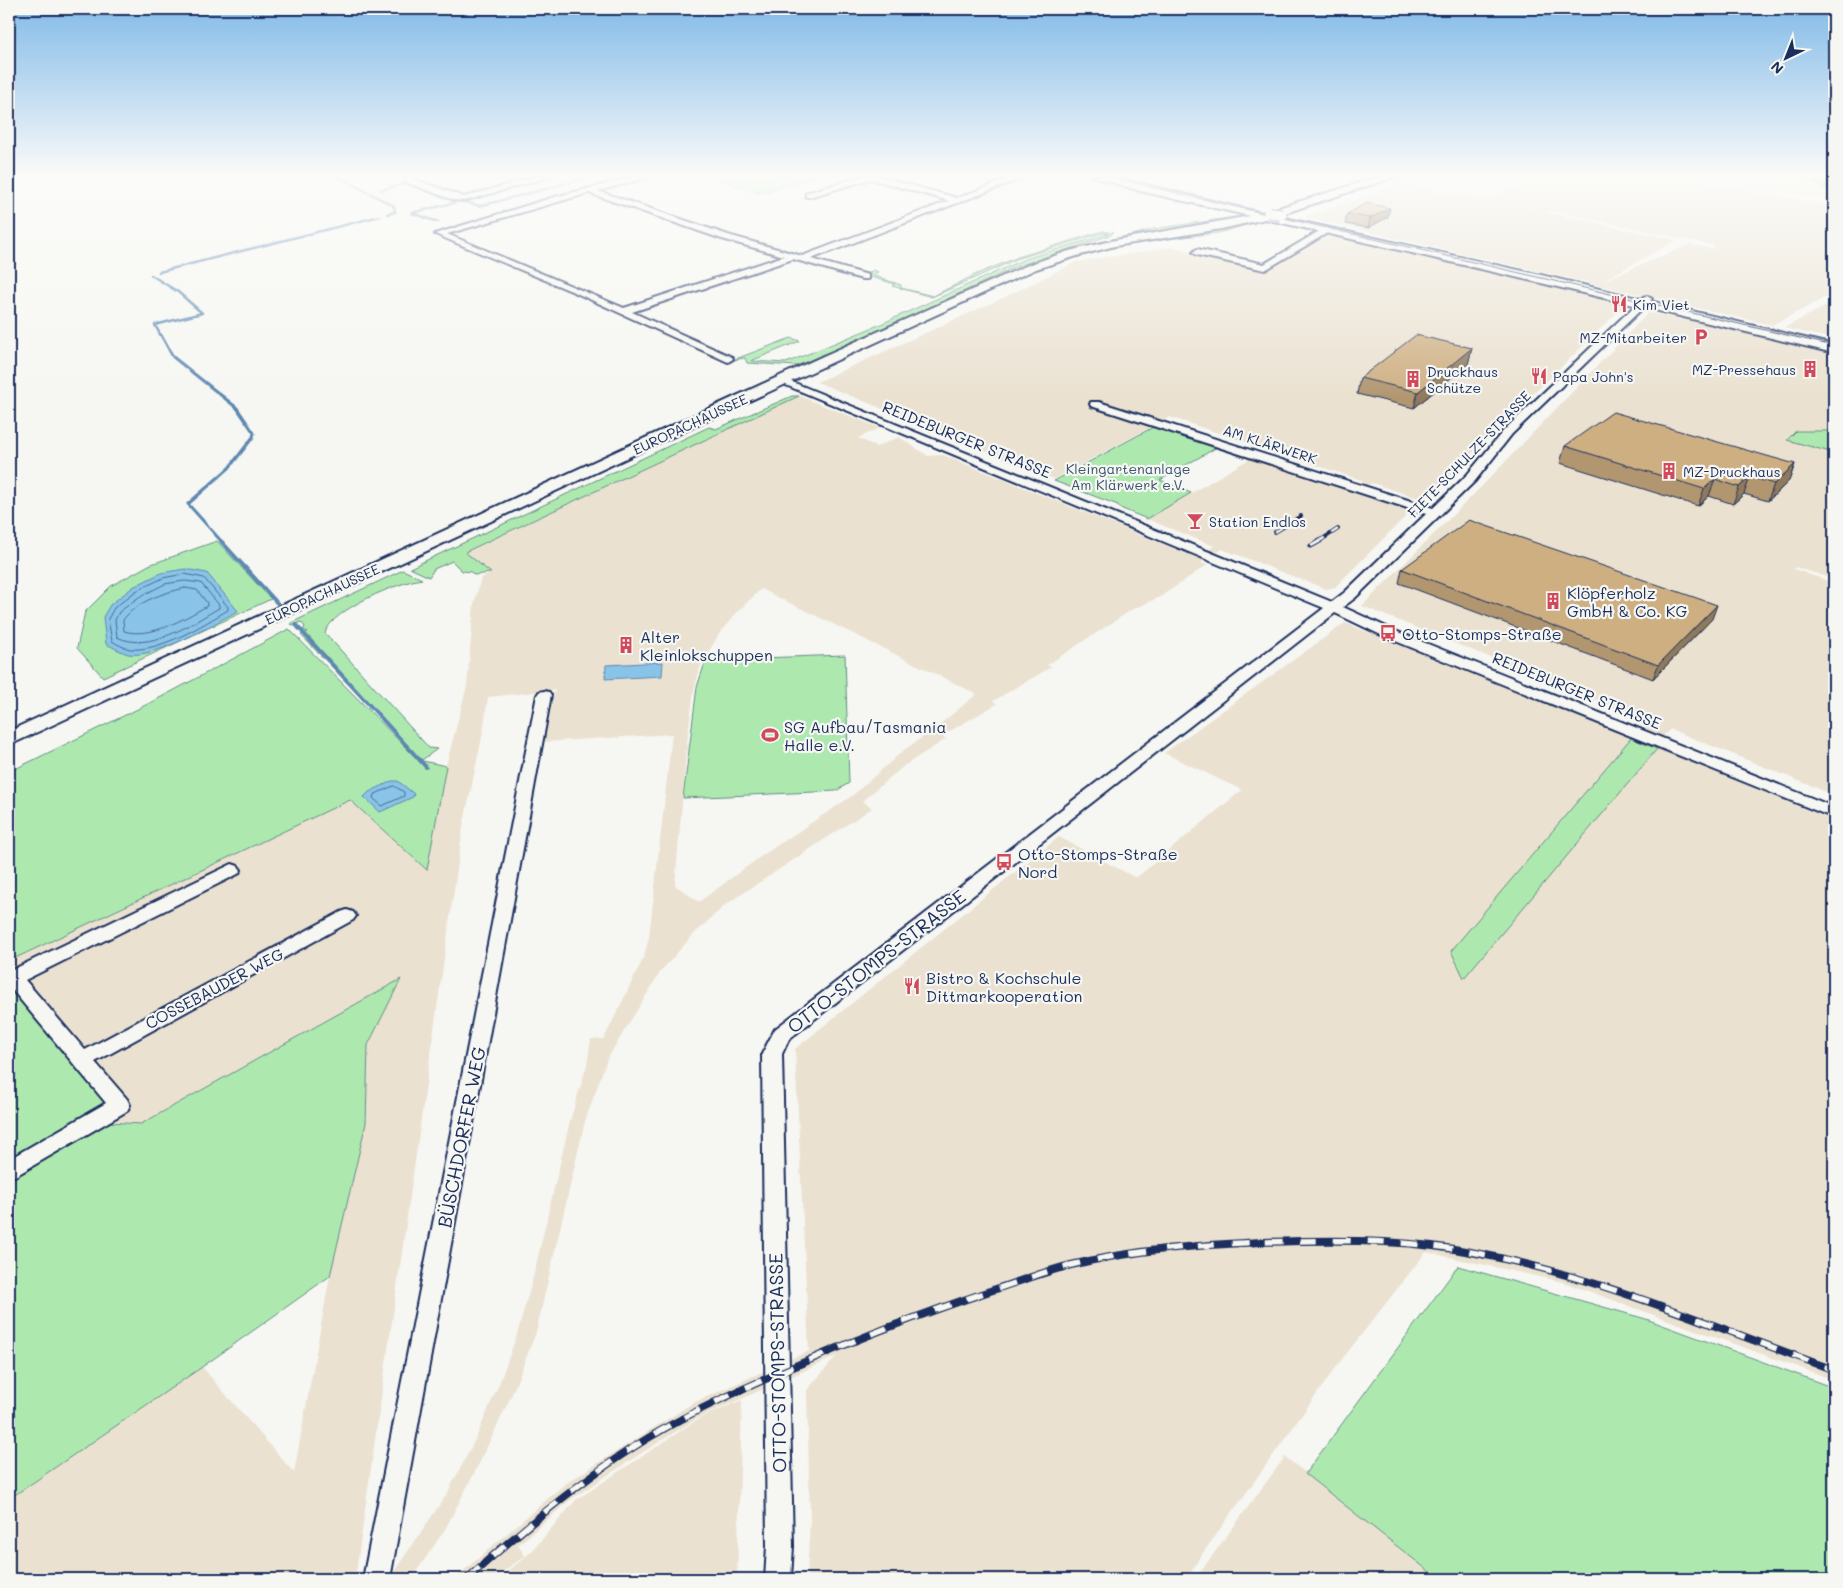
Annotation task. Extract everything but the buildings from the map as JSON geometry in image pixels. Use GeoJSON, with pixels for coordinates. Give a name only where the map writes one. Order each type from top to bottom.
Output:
{"type":"FeatureCollection","features":[{"type":"Feature","properties":{"kind":"main road"},"geometry":{"type":"LineString","coordinates":[[1073,253],[1080,250]]}},
{"type":"Feature","properties":{"kind":"main road","name":"EUROPACHAUSSEE"},"geometry":{"type":"LineString","coordinates":[[9,738],[1017,273],[1085,250]]}},
{"type":"Feature","properties":{"kind":"main road"},"geometry":{"type":"LineString","coordinates":[[1073,253],[1095,250]]}},
{"type":"Feature","properties":{"kind":"main road"},"geometry":{"type":"LineString","coordinates":[[1416,250],[1834,342]]}},
{"type":"Feature","properties":{"kind":"main road"},"geometry":{"type":"LineString","coordinates":[[1422,250],[1644,301],[1834,349]]}},
{"type":"Feature","properties":{"kind":"street"},"geometry":{"type":"LineString","coordinates":[[478,250],[624,311],[728,360]]}},
{"type":"Feature","properties":{"kind":"street"},"geometry":{"type":"LineString","coordinates":[[770,250],[865,277]]}},
{"type":"Feature","properties":{"kind":"street"},"geometry":{"type":"LineString","coordinates":[[624,311],[819,250]]}},
{"type":"Feature","properties":{"kind":"street"},"geometry":{"type":"LineString","coordinates":[[1197,252],[1265,267],[1293,250]]}},
{"type":"Feature","properties":{"kind":"street","name":"FIETE-SCHULZE-STRASSE"},"geometry":{"type":"LineString","coordinates":[[1332,608],[1350,595],[1471,478],[1505,435],[1644,301]]}},
{"type":"Feature","properties":{"kind":"street","name":"REIDEBURGER STRASSE"},"geometry":{"type":"LineString","coordinates":[[781,381],[1834,813]]}},
{"type":"Feature","properties":{"kind":"street","name":"AM KLÄRWERK"},"geometry":{"type":"LineString","coordinates":[[1095,404],[1435,513]]}},
{"type":"Feature","properties":{"kind":"street","name":"OTTO-STOMPS-STRASSE"},"geometry":{"type":"LineString","coordinates":[[778,1579],[780,1546],[778,1345],[772,1054],[782,1034],[1332,608]]}},
{"type":"Feature","properties":{"kind":"street","name":"BÜSCHDORFER WEG"},"geometry":{"type":"LineString","coordinates":[[376,1579],[544,695]]}},
{"type":"Feature","properties":{"kind":"street"},"geometry":{"type":"LineString","coordinates":[[9,1169],[120,1105],[10,976],[232,870]]}},
{"type":"Feature","properties":{"kind":"street","name":"COSSEBAUDER WEG"},"geometry":{"type":"LineString","coordinates":[[82,1060],[347,916]]}},
{"type":"Feature","properties":{"kind":"shaded area"},"geometry":{"type":"Polygon","coordinates":[[[1153,250],[1186,250],[1263,268],[1293,250],[1395,250],[1626,304],[1424,500],[1372,483],[1349,491],[1411,511],[1335,587],[1326,589],[1222,549],[1201,563],[1207,565],[1160,597],[1133,609],[1047,665],[1051,667],[993,701],[997,704],[941,736],[946,739],[905,765],[862,801],[872,808],[725,905],[693,935],[661,971],[607,1059],[585,1121],[536,1332],[512,1394],[479,1464],[444,1531],[411,1579],[389,1579],[447,1494],[476,1438],[499,1384],[517,1335],[533,1278],[570,1121],[587,1065],[591,1039],[604,1039],[644,957],[649,937],[655,886],[672,734],[542,742],[555,690],[488,697],[483,732],[463,827],[355,1579],[9,1579],[9,1499],[202,1367],[294,1473],[330,1276],[366,1123],[368,1045],[400,980],[140,1124],[110,1121],[103,1117],[124,1105],[9,971],[9,961],[350,800],[426,869],[446,766],[467,686],[474,604],[481,578],[492,573],[464,553],[799,396],[880,428],[858,438],[877,447],[899,437],[928,456],[943,455],[1197,558],[1214,546],[1147,519],[1253,457],[1345,488],[1364,481],[1170,417],[1054,479],[817,382],[1003,298],[1076,262],[1153,250]],[[761,589],[721,631],[701,664],[694,690],[688,733],[675,885],[699,902],[760,857],[852,796],[904,750],[933,730],[977,694],[761,589]]]}},
{"type":"Feature","properties":{"kind":"shaded area"},"geometry":{"type":"Polygon","coordinates":[[[1447,250],[1659,250],[1602,281],[1676,250],[1834,250],[1834,293],[1772,325],[1447,250]]]}},
{"type":"Feature","properties":{"kind":"shaded area"},"geometry":{"type":"Polygon","coordinates":[[[1834,302],[1834,339],[1784,328],[1834,302]]]}},
{"type":"Feature","properties":{"kind":"shaded area"},"geometry":{"type":"Polygon","coordinates":[[[1648,313],[1731,328],[1834,352],[1834,579],[1795,567],[1793,569],[1834,583],[1834,795],[1670,729],[1654,747],[1834,821],[1834,1380],[1563,1282],[1426,1252],[1339,1363],[1200,1557],[1187,1579],[807,1579],[810,1519],[807,1390],[837,1356],[698,1418],[643,1452],[570,1500],[518,1545],[525,1556],[493,1579],[454,1579],[565,1484],[693,1403],[809,1351],[795,1049],[1059,837],[1136,878],[1242,790],[1164,753],[1345,623],[1635,739],[1651,722],[1362,606],[1484,484],[1648,313]]]}},
{"type":"Feature","properties":{"kind":"shaded area"},"geometry":{"type":"Polygon","coordinates":[[[742,1400],[737,1579],[499,1579],[532,1551],[576,1500],[700,1418],[742,1400]]]}},
{"type":"Feature","properties":{"kind":"shaded area"},"geometry":{"type":"Polygon","coordinates":[[[1285,1457],[1443,1579],[1195,1579],[1285,1457]]]}},
{"type":"Feature","properties":{"kind":"green space"},"geometry":{"type":"Polygon","coordinates":[[[1046,250],[1019,258],[932,297],[892,286],[895,284],[867,276],[871,274],[867,273],[874,270],[878,272],[874,276],[901,285],[901,288],[933,296],[977,274],[1018,257],[1046,250]]]}},
{"type":"Feature","properties":{"kind":"green space"},"geometry":{"type":"Polygon","coordinates":[[[1055,250],[1066,250],[1015,267],[891,326],[796,366],[747,363],[745,358],[733,360],[791,338],[800,341],[751,361],[786,363],[881,324],[1025,259],[1055,250]]]}},
{"type":"Feature","properties":{"kind":"green space"},"geometry":{"type":"Polygon","coordinates":[[[792,396],[799,396],[465,552],[491,573],[474,575],[471,572],[462,571],[452,561],[434,569],[429,577],[410,568],[709,427],[716,429],[792,396]]]}},
{"type":"Feature","properties":{"kind":"green space","name":"Kleingartenanlage Am Klärwerk e.V."},"geometry":{"type":"Polygon","coordinates":[[[1157,425],[1219,446],[1160,480],[1191,493],[1147,519],[1120,508],[1118,505],[1054,481],[1157,425]]]}},
{"type":"Feature","properties":{"kind":"green space"},"geometry":{"type":"Polygon","coordinates":[[[1796,431],[1834,431],[1834,453],[1787,440],[1796,431]]]}},
{"type":"Feature","properties":{"kind":"green space"},"geometry":{"type":"Polygon","coordinates":[[[217,541],[271,599],[103,677],[77,648],[85,612],[111,586],[149,565],[217,541]]]}},
{"type":"Feature","properties":{"kind":"green space"},"geometry":{"type":"Polygon","coordinates":[[[403,570],[422,579],[398,585],[353,606],[330,624],[325,633],[429,748],[437,749],[422,760],[301,635],[308,632],[303,630],[305,627],[301,622],[292,625],[291,623],[403,570]]]}},
{"type":"Feature","properties":{"kind":"green space"},"geometry":{"type":"Polygon","coordinates":[[[289,629],[418,760],[446,766],[427,870],[350,800],[9,961],[9,772],[152,702],[289,629]]]}},
{"type":"Feature","properties":{"kind":"green space","name":"SG Aufbau/Tasmania Halle e.V."},"geometry":{"type":"Polygon","coordinates":[[[845,655],[849,783],[836,791],[683,798],[697,687],[706,660],[845,655]]]}},
{"type":"Feature","properties":{"kind":"green space"},"geometry":{"type":"Polygon","coordinates":[[[1631,738],[1657,749],[1464,978],[1451,951],[1631,738]]]}},
{"type":"Feature","properties":{"kind":"green space"},"geometry":{"type":"Polygon","coordinates":[[[9,977],[116,1105],[9,1167],[9,977]]]}},
{"type":"Feature","properties":{"kind":"green space"},"geometry":{"type":"Polygon","coordinates":[[[401,979],[368,1045],[366,1123],[330,1276],[202,1367],[9,1499],[9,1178],[109,1122],[141,1124],[401,979]]]}},
{"type":"Feature","properties":{"kind":"green space"},"geometry":{"type":"Polygon","coordinates":[[[1458,1266],[1646,1319],[1834,1388],[1834,1579],[1439,1579],[1305,1474],[1458,1266]]]}},
{"type":"Feature","properties":{"kind":"water"},"geometry":{"type":"Polygon","coordinates":[[[185,569],[207,573],[238,611],[199,632],[153,651],[128,654],[106,644],[103,617],[110,605],[133,587],[161,573],[185,569]]]}},
{"type":"Feature","properties":{"kind":"water"},"geometry":{"type":"Polygon","coordinates":[[[663,662],[662,676],[605,679],[606,665],[663,662]]]}},
{"type":"Feature","properties":{"kind":"water"},"geometry":{"type":"Polygon","coordinates":[[[392,781],[398,781],[414,794],[413,797],[380,812],[364,797],[369,792],[392,781]]]}},
{"type":"Feature","properties":{"kind":"waterway"},"geometry":{"type":"LineString","coordinates":[[159,272],[245,250]]}},
{"type":"Feature","properties":{"kind":"waterway"},"geometry":{"type":"LineString","coordinates":[[151,275],[178,292],[202,313],[155,325],[161,336]]}},
{"type":"Feature","properties":{"kind":"waterway"},"geometry":{"type":"LineString","coordinates":[[161,335],[173,357],[237,408],[254,433],[253,437],[229,468],[188,504],[222,542]]}},
{"type":"Feature","properties":{"kind":"waterway"},"geometry":{"type":"LineString","coordinates":[[221,541],[278,604]]}},
{"type":"Feature","properties":{"kind":"waterway"},"geometry":{"type":"LineString","coordinates":[[296,625],[426,767]]}},
{"type":"Feature","properties":{"kind":"tram line"},"geometry":{"type":"LineString","coordinates":[[1422,250],[1834,346]]}},
{"type":"Feature","properties":{"kind":"railway"},"geometry":{"type":"LineString","coordinates":[[1275,532],[1301,516]]}},
{"type":"Feature","properties":{"kind":"railway"},"geometry":{"type":"LineString","coordinates":[[1318,542],[1338,529]]}},
{"type":"Feature","properties":{"kind":"railway"},"geometry":{"type":"LineString","coordinates":[[1311,546],[1320,541]]}},
{"type":"Feature","properties":{"kind":"railway"},"geometry":{"type":"LineString","coordinates":[[467,1579],[525,1528],[586,1480],[651,1436],[696,1411],[835,1349],[921,1315],[1050,1271],[1118,1256],[1166,1249],[1262,1242],[1358,1241],[1406,1243],[1454,1249],[1503,1259],[1599,1285],[1834,1370]]}},
{"type":"Feature","properties":{"kind":"place","name":"Kim Viet"},"geometry":{"type":"Point","coordinates":[1619,304]}},
{"type":"Feature","properties":{"kind":"place","name":"MZ-Mitarbeiter"},"geometry":{"type":"Point","coordinates":[1701,337]}},
{"type":"Feature","properties":{"kind":"place","name":"MZ-Pressehaus"},"geometry":{"type":"Point","coordinates":[1810,369]}},
{"type":"Feature","properties":{"kind":"place","name":"Papa John's"},"geometry":{"type":"Point","coordinates":[1539,376]}},
{"type":"Feature","properties":{"kind":"place","name":"Druckhaus Schütze"},"geometry":{"type":"Point","coordinates":[1413,379]}},
{"type":"Feature","properties":{"kind":"place","name":"MZ-Druckhaus"},"geometry":{"type":"Point","coordinates":[1669,471]}},
{"type":"Feature","properties":{"kind":"place","name":"Station Endlos"},"geometry":{"type":"Point","coordinates":[1195,521]}},
{"type":"Feature","properties":{"kind":"place","name":"Klöpferholz GmbH & Co. KG"},"geometry":{"type":"Point","coordinates":[1553,601]}},
{"type":"Feature","properties":{"kind":"place","name":"Otto-Stomps-Straße"},"geometry":{"type":"Point","coordinates":[1388,633]}},
{"type":"Feature","properties":{"kind":"place","name":"Alter Kleinlokschuppen"},"geometry":{"type":"Point","coordinates":[626,645]}},
{"type":"Feature","properties":{"kind":"place","name":"SG Aufbau/Tasmania Halle e.V."},"geometry":{"type":"Point","coordinates":[770,735]}},
{"type":"Feature","properties":{"kind":"place","name":"Otto-Stomps-Straße Nord"},"geometry":{"type":"Point","coordinates":[1004,862]}},
{"type":"Feature","properties":{"kind":"place","name":"Bistro & Kochschule Dittmarkooperation"},"geometry":{"type":"Point","coordinates":[912,986]}}]}
